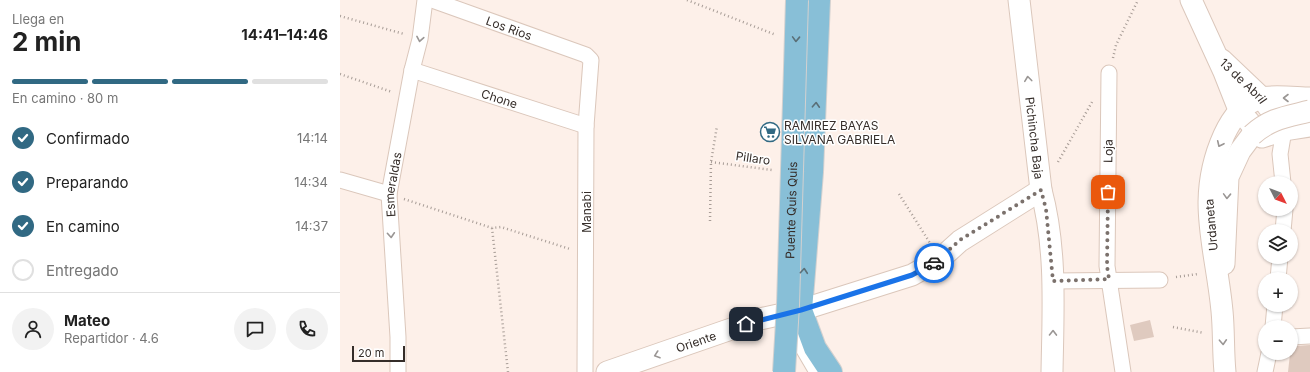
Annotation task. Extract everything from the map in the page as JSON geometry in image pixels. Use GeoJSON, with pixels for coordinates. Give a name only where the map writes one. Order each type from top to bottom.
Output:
{"type":"FeatureCollection","features":[{"type":"Feature","properties":{"kind":"main road","name":"Puente Quis Quis"},"geometry":{"type":"LineString","coordinates":[[784,372],[797,0]]}},
{"type":"Feature","properties":{"kind":"main road"},"geometry":{"type":"LineString","coordinates":[[819,0],[812,172],[792,312],[831,372]]}},
{"type":"Feature","properties":{"kind":"street","name":"Esmeraldas"},"geometry":{"type":"LineString","coordinates":[[398,372],[398,337],[389,194],[412,70],[420,39],[425,0]]}},
{"type":"Feature","properties":{"kind":"street","name":"Los Rios"},"geometry":{"type":"LineString","coordinates":[[432,0],[586,55]]}},
{"type":"Feature","properties":{"kind":"street","name":"Pichincha Baja"},"geometry":{"type":"LineString","coordinates":[[1018,0],[1041,190],[1046,209],[1053,281],[1052,372]]}},
{"type":"Feature","properties":{"kind":"street","name":"13 de Abril"},"geometry":{"type":"LineString","coordinates":[[1191,0],[1239,110],[1257,136],[1280,154]]}},
{"type":"Feature","properties":{"kind":"street","name":"13 de Abril"},"geometry":{"type":"LineString","coordinates":[[1215,53],[1262,98],[1284,130]]}},
{"type":"Feature","properties":{"kind":"street","name":"Manabi"},"geometry":{"type":"LineString","coordinates":[[585,372],[586,126],[591,60],[586,55]]}},
{"type":"Feature","properties":{"kind":"street","name":"Chone"},"geometry":{"type":"LineString","coordinates":[[412,70],[586,126]]}},
{"type":"Feature","properties":{"kind":"street","name":"Loja"},"geometry":{"type":"LineString","coordinates":[[1109,73],[1107,266],[1123,372]]}},
{"type":"Feature","properties":{"kind":"street"},"geometry":{"type":"LineString","coordinates":[[1262,98],[1310,98]]}},
{"type":"Feature","properties":{"kind":"street","name":"Urdaneta"},"geometry":{"type":"LineString","coordinates":[[1224,372],[1222,312],[1210,227],[1208,189],[1215,156],[1231,120],[1239,110],[1262,98]]}},
{"type":"Feature","properties":{"kind":"street"},"geometry":{"type":"LineString","coordinates":[[1222,312],[1228,177],[1240,151],[1257,136],[1264,125],[1274,120],[1310,111]]}},
{"type":"Feature","properties":{"kind":"street"},"geometry":{"type":"LineString","coordinates":[[1257,136],[1310,126]]}},
{"type":"Feature","properties":{"kind":"street"},"geometry":{"type":"LineString","coordinates":[[1282,176],[1280,154],[1284,130]]}},
{"type":"Feature","properties":{"kind":"street"},"geometry":{"type":"LineString","coordinates":[[340,180],[389,194]]}},
{"type":"Feature","properties":{"kind":"street","name":"Oriente"},"geometry":{"type":"LineString","coordinates":[[607,372],[760,319],[792,312],[912,275],[940,260],[960,240],[1041,190]]}},
{"type":"Feature","properties":{"kind":"street"},"geometry":{"type":"LineString","coordinates":[[1053,281],[1109,279],[1160,280]]}},
{"type":"Feature","properties":{"kind":"street"},"geometry":{"type":"LineString","coordinates":[[792,312],[817,372]]}},
{"type":"Feature","properties":{"kind":"street"},"geometry":{"type":"LineString","coordinates":[[792,312],[842,372]]}},
{"type":"Feature","properties":{"kind":"street"},"geometry":{"type":"LineString","coordinates":[[1265,372],[1268,360]]}},
{"type":"Feature","properties":{"kind":"path"},"geometry":{"type":"LineString","coordinates":[[687,0],[796,43]]}},
{"type":"Feature","properties":{"kind":"path"},"geometry":{"type":"LineString","coordinates":[[340,16],[420,39]]}},
{"type":"Feature","properties":{"kind":"path"},"geometry":{"type":"LineString","coordinates":[[340,74],[407,97]]}},
{"type":"Feature","properties":{"kind":"path"},"geometry":{"type":"LineString","coordinates":[[710,221],[711,162],[717,126]]}},
{"type":"Feature","properties":{"kind":"path","name":"Pillaro"},"geometry":{"type":"LineString","coordinates":[[711,162],[792,172]]}},
{"type":"Feature","properties":{"kind":"path"},"geometry":{"type":"LineString","coordinates":[[389,194],[492,228],[501,227],[585,254]]}},
{"type":"Feature","properties":{"kind":"path"},"geometry":{"type":"LineString","coordinates":[[899,194],[940,260]]}},
{"type":"Feature","properties":{"kind":"path"},"geometry":{"type":"LineString","coordinates":[[492,228],[508,372]]}},
{"type":"Feature","properties":{"kind":"path"},"geometry":{"type":"LineString","coordinates":[[1160,280],[1217,272]]}},
{"type":"Feature","properties":{"kind":"path"},"geometry":{"type":"LineString","coordinates":[[1173,327],[1222,337]]}},
{"type":"Feature","properties":{"kind":"building"},"geometry":{"type":"Polygon","coordinates":[[[1150,320],[1154,337],[1134,341],[1130,325],[1150,320]]]}},
{"type":"Feature","properties":{"kind":"building"},"geometry":{"type":"Polygon","coordinates":[[[1310,345],[1310,372],[1288,372],[1289,360],[1298,360],[1298,346],[1310,345]]]}},
{"type":"Feature","properties":{"kind":"way so far"},"geometry":{"type":"LineString","coordinates":[[934,263],[940,260],[960,240],[1041,190],[1046,209],[1053,281],[1109,279],[1107,266],[1108,192]]}},
{"type":"Feature","properties":{"kind":"place","name":"RAMIREZ BAYAS SILVANA GABRIELA"},"geometry":{"type":"Point","coordinates":[770,132]}},
{"type":"Feature","properties":{"kind":"route"},"geometry":{"type":"LineString","coordinates":[[746,324],[760,319],[801,310],[912,275],[934,263]]}}]}
